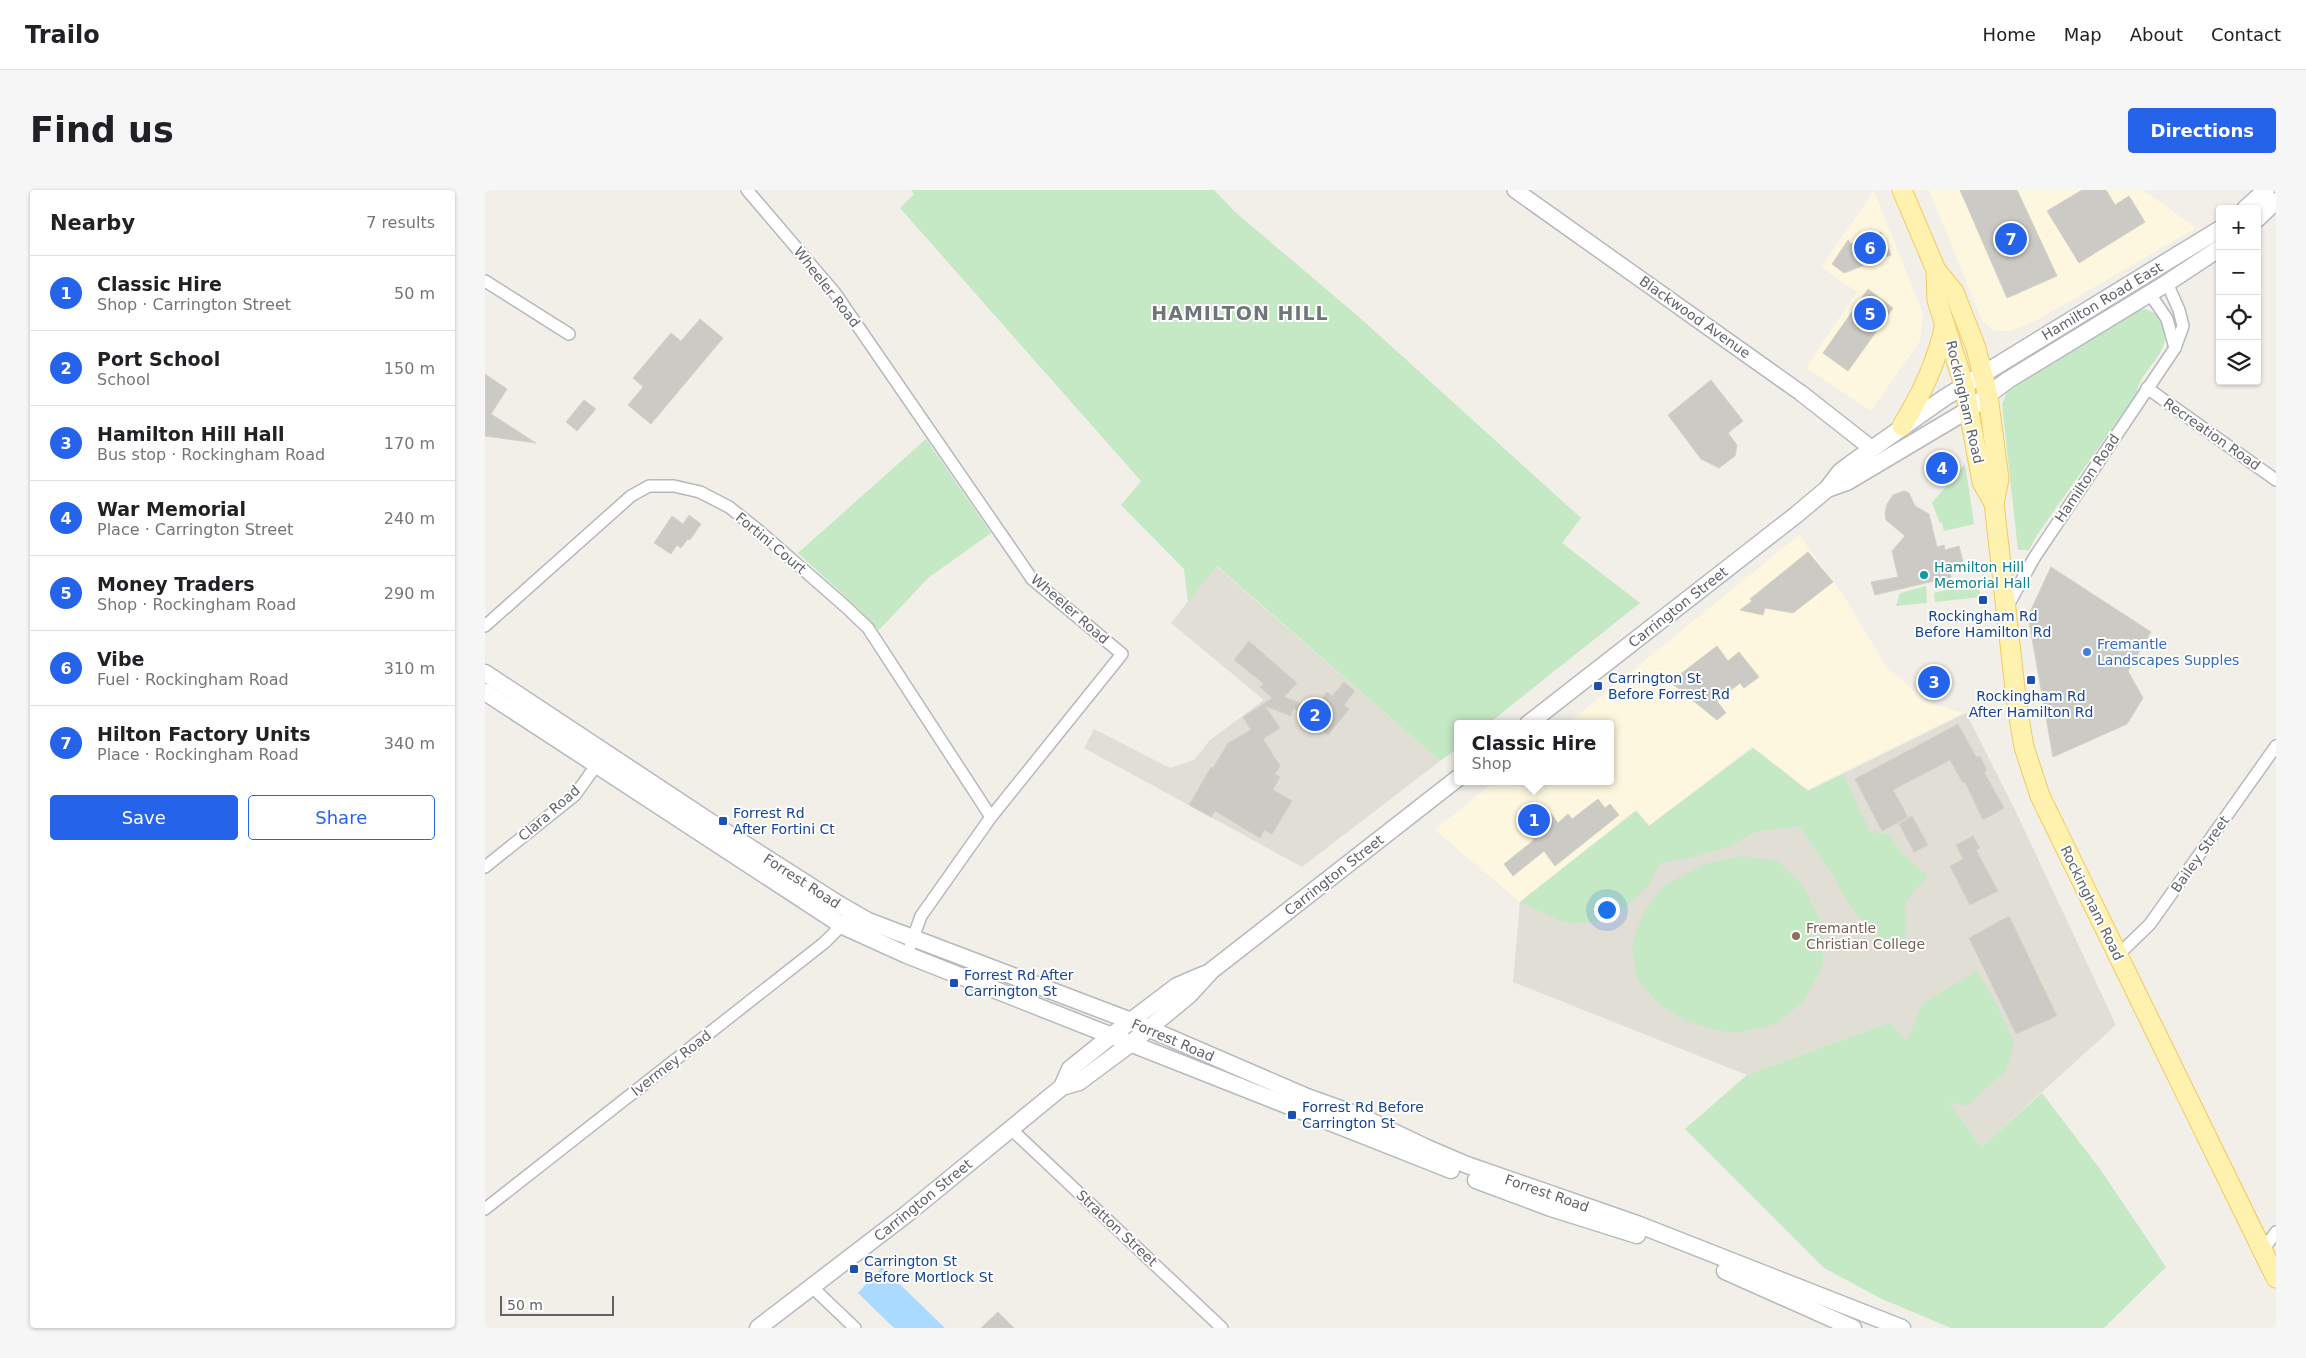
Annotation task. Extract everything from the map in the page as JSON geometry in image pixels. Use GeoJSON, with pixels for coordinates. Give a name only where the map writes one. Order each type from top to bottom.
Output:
{"type":"FeatureCollection","features":[{"type":"Feature","properties":{"kind":"main road","name":"Rockingham Road"},"geometry":{"type":"LineString","coordinates":[[1902,190],[1936,270],[1954,292],[1983,373],[1988,396],[1999,479],[1994,503],[2005,611],[2017,706],[2029,764],[2040,796],[2276,1278]]}},
{"type":"Feature","properties":{"kind":"main road"},"geometry":{"type":"LineString","coordinates":[[2249,205],[2266,190]]}},
{"type":"Feature","properties":{"kind":"main road"},"geometry":{"type":"LineString","coordinates":[[2261,215],[2276,201]]}},
{"type":"Feature","properties":{"kind":"main road","name":"Hamilton Road East"},"geometry":{"type":"LineString","coordinates":[[1983,373],[2216,230]]}},
{"type":"Feature","properties":{"kind":"main road","name":"Hamilton Road East"},"geometry":{"type":"LineString","coordinates":[[1988,396],[2008,380],[2167,284],[2217,250]]}},
{"type":"Feature","properties":{"kind":"main road","name":"Rockingham Road"},"geometry":{"type":"LineString","coordinates":[[1936,270],[1937,300],[1964,385],[1983,482],[1994,503]]}},
{"type":"Feature","properties":{"kind":"main road"},"geometry":{"type":"LineString","coordinates":[[1902,426],[1924,389],[1934,366],[1945,323]]}},
{"type":"Feature","properties":{"kind":"main road","name":"Carrington Street"},"geometry":{"type":"LineString","coordinates":[[1533,720],[1827,489],[1840,472],[1871,448],[1983,373]]}},
{"type":"Feature","properties":{"kind":"main road","name":"Carrington Street"},"geometry":{"type":"LineString","coordinates":[[1827,489],[1847,482],[1968,410],[1988,396]]}},
{"type":"Feature","properties":{"kind":"main road","name":"Forrest Road"},"geometry":{"type":"LineString","coordinates":[[485,673],[605,751],[848,920],[912,938],[1131,1021],[1307,1097],[1361,1116],[1467,1165],[1637,1224],[1902,1328]]}},
{"type":"Feature","properties":{"kind":"main road","name":"Forrest Road"},"geometry":{"type":"LineString","coordinates":[[485,692],[595,766],[907,955],[1507,1193],[1640,1236],[1760,1285],[1853,1328]]}},
{"type":"Feature","properties":{"kind":"main road","name":"Carrington Street"},"geometry":{"type":"LineString","coordinates":[[758,1328],[908,1213],[1062,1087],[1079,1082],[1130,1044],[1189,995],[1211,971],[1454,781]]}},
{"type":"Feature","properties":{"kind":"main road","name":"Carrington Street"},"geometry":{"type":"LineString","coordinates":[[1062,1087],[1070,1070],[1111,1036],[1177,986],[1211,971]]}},
{"type":"Feature","properties":{"kind":"street","name":"Wheeler Road"},"geometry":{"type":"LineString","coordinates":[[747,190],[835,293],[1033,579],[1122,654],[991,817],[921,916],[907,955]]}},
{"type":"Feature","properties":{"kind":"street","name":"Blackwood Avenue"},"geometry":{"type":"LineString","coordinates":[[1515,190],[1801,392],[1871,448]]}},
{"type":"Feature","properties":{"kind":"street"},"geometry":{"type":"LineString","coordinates":[[485,281],[569,334]]}},
{"type":"Feature","properties":{"kind":"street","name":"Hamilton Road"},"geometry":{"type":"LineString","coordinates":[[2005,611],[2034,558],[2175,348],[2183,326],[2179,310],[2167,284]]}},
{"type":"Feature","properties":{"kind":"street"},"geometry":{"type":"LineString","coordinates":[[2150,294],[2167,319],[2175,348]]}},
{"type":"Feature","properties":{"kind":"street","name":"Recreation Road"},"geometry":{"type":"LineString","coordinates":[[2147,388],[2276,480]]}},
{"type":"Feature","properties":{"kind":"street","name":"Fortini Court"},"geometry":{"type":"LineString","coordinates":[[485,626],[631,496],[649,486],[674,486],[700,492],[729,507],[758,530],[868,628],[991,817]]}},
{"type":"Feature","properties":{"kind":"street","name":"Bailey Street"},"geometry":{"type":"LineString","coordinates":[[2117,956],[2150,924],[2276,746]]}},
{"type":"Feature","properties":{"kind":"street","name":"Clara Road"},"geometry":{"type":"LineString","coordinates":[[485,867],[567,802],[581,788],[605,751]]}},
{"type":"Feature","properties":{"kind":"street","name":"Ivermey Road"},"geometry":{"type":"LineString","coordinates":[[485,1209],[848,920]]}},
{"type":"Feature","properties":{"kind":"street","name":"Stratton Street"},"geometry":{"type":"LineString","coordinates":[[1011,1129],[1222,1328]]}},
{"type":"Feature","properties":{"kind":"street"},"geometry":{"type":"LineString","coordinates":[[2263,1250],[2276,1232]]}},
{"type":"Feature","properties":{"kind":"street"},"geometry":{"type":"LineString","coordinates":[[812,1287],[855,1328]]}},
{"type":"Feature","properties":{"kind":"shaded area"},"geometry":{"type":"Polygon","coordinates":[[[1929,190],[2143,190],[2196,228],[2039,319],[2011,331],[1994,331],[1982,321],[1929,190]]]}},
{"type":"Feature","properties":{"kind":"shaded area"},"geometry":{"type":"Polygon","coordinates":[[[1874,191],[1923,314],[1920,341],[1871,411],[1807,368],[1857,292],[1821,267],[1874,191]]]}},
{"type":"Feature","properties":{"kind":"shaded area"},"geometry":{"type":"Polygon","coordinates":[[[1799,535],[1845,598],[1886,666],[1926,702],[1963,713],[1808,789],[1752,746],[1650,825],[1636,809],[1520,902],[1435,830],[1490,785],[1614,785],[1614,720],[1572,720],[1799,535]]]}},
{"type":"Feature","properties":{"kind":"shaded area"},"geometry":{"type":"Polygon","coordinates":[[[1216,566],[1440,761],[1302,867],[1084,748],[1094,729],[1170,768],[1194,760],[1210,740],[1264,700],[1171,623],[1216,566]]]}},
{"type":"Feature","properties":{"kind":"shaded area","name":"Fremantle Christian College"},"geometry":{"type":"Polygon","coordinates":[[[1966,713],[2014,808],[2116,1025],[1981,1147],[1891,1022],[1747,1075],[1513,982],[1520,902],[1636,811],[1649,826],[1753,748],[1808,791],[1966,713]]]}},
{"type":"Feature","properties":{"kind":"green space"},"geometry":{"type":"Polygon","coordinates":[[[911,190],[1214,190],[1235,212],[1359,317],[1581,518],[1562,543],[1640,603],[1493,720],[1454,720],[1454,751],[1440,761],[1217,566],[1188,602],[1184,569],[1121,505],[1141,481],[900,208],[914,194],[911,190]]]}},
{"type":"Feature","properties":{"kind":"green space"},"geometry":{"type":"Polygon","coordinates":[[[2145,309],[2157,315],[2164,326],[2164,345],[2160,353],[2139,384],[2137,393],[2037,535],[2029,550],[2018,550],[2002,404],[2007,392],[2137,311],[2145,309]]]}},
{"type":"Feature","properties":{"kind":"green space"},"geometry":{"type":"Polygon","coordinates":[[[926,439],[991,533],[928,578],[879,630],[798,553],[926,439]]]}},
{"type":"Feature","properties":{"kind":"green space"},"geometry":{"type":"Polygon","coordinates":[[[1965,464],[1974,524],[1944,531],[1932,503],[1965,464]]]}},
{"type":"Feature","properties":{"kind":"green space"},"geometry":{"type":"Polygon","coordinates":[[[1980,582],[1980,597],[1935,602],[1934,593],[1980,582]]]}},
{"type":"Feature","properties":{"kind":"green space"},"geometry":{"type":"Polygon","coordinates":[[[1926,586],[1927,603],[1896,606],[1900,593],[1926,586]]]}},
{"type":"Feature","properties":{"kind":"green space"},"geometry":{"type":"Polygon","coordinates":[[[1753,748],[1808,791],[1843,774],[1870,832],[1889,834],[1902,854],[1928,876],[1906,901],[1905,950],[1872,933],[1849,904],[1832,874],[1799,826],[1755,832],[1730,846],[1693,857],[1660,863],[1647,888],[1609,921],[1566,923],[1520,902],[1636,811],[1649,826],[1753,748]]]}},
{"type":"Feature","properties":{"kind":"green space"},"geometry":{"type":"Polygon","coordinates":[[[1743,856],[1778,861],[1805,888],[1823,927],[1823,965],[1804,1001],[1776,1024],[1738,1033],[1714,1030],[1690,1022],[1661,1006],[1637,979],[1632,947],[1642,916],[1663,886],[1705,864],[1743,856]]]}},
{"type":"Feature","properties":{"kind":"green space"},"geometry":{"type":"Polygon","coordinates":[[[1977,971],[1997,1005],[2014,1042],[2006,1070],[1968,1106],[1949,1102],[1981,1147],[2042,1093],[2100,1169],[2166,1267],[2104,1328],[1951,1328],[1882,1299],[1824,1268],[1685,1129],[1747,1075],[1891,1022],[1906,1042],[1923,1003],[1977,971]]]}},
{"type":"Feature","properties":{"kind":"water"},"geometry":{"type":"Polygon","coordinates":[[[882,1267],[945,1328],[894,1328],[858,1293],[882,1267]]]}},
{"type":"Feature","properties":{"kind":"building"},"geometry":{"type":"Polygon","coordinates":[[[1960,190],[2017,190],[2057,276],[2007,298],[1960,190]]]}},
{"type":"Feature","properties":{"kind":"building"},"geometry":{"type":"Polygon","coordinates":[[[2082,190],[2106,190],[2115,205],[2129,196],[2145,222],[2079,263],[2047,211],[2082,190]]]}},
{"type":"Feature","properties":{"kind":"building"},"geometry":{"type":"Polygon","coordinates":[[[1881,232],[1891,255],[1844,273],[1832,264],[1848,240],[1851,244],[1881,232]]]}},
{"type":"Feature","properties":{"kind":"building"},"geometry":{"type":"Polygon","coordinates":[[[1868,289],[1893,308],[1848,371],[1823,353],[1868,289]]]}},
{"type":"Feature","properties":{"kind":"building"},"geometry":{"type":"Polygon","coordinates":[[[700,319],[723,338],[651,424],[628,405],[643,387],[633,378],[671,333],[681,341],[700,319]]]}},
{"type":"Feature","properties":{"kind":"building"},"geometry":{"type":"Polygon","coordinates":[[[485,374],[507,389],[491,414],[536,443],[485,436],[485,374]]]}},
{"type":"Feature","properties":{"kind":"building"},"geometry":{"type":"Polygon","coordinates":[[[1711,380],[1743,421],[1728,433],[1737,445],[1735,456],[1719,468],[1701,459],[1668,415],[1711,380]]]}},
{"type":"Feature","properties":{"kind":"building"},"geometry":{"type":"Polygon","coordinates":[[[584,400],[596,409],[577,431],[566,422],[584,400]]]}},
{"type":"Feature","properties":{"kind":"building"},"geometry":{"type":"Polygon","coordinates":[[[1904,491],[1909,493],[1915,506],[1929,514],[1937,547],[1944,545],[1945,550],[1959,546],[1965,570],[1950,573],[1951,577],[1875,595],[1871,582],[1898,577],[1892,551],[1905,536],[1886,520],[1885,513],[1887,504],[1893,495],[1904,491]]]}},
{"type":"Feature","properties":{"kind":"building"},"geometry":{"type":"Polygon","coordinates":[[[689,515],[701,524],[690,540],[688,539],[681,548],[677,545],[671,554],[654,543],[672,516],[683,524],[689,515]]]}},
{"type":"Feature","properties":{"kind":"building"},"geometry":{"type":"Polygon","coordinates":[[[1808,552],[1833,582],[1793,613],[1765,608],[1763,615],[1740,610],[1752,601],[1750,599],[1808,552]]]}},
{"type":"Feature","properties":{"kind":"building","name":"Fremantle Landscapes Supples"},"geometry":{"type":"Polygon","coordinates":[[[2051,567],[2151,632],[2128,671],[2143,698],[2127,724],[2053,757],[2028,616],[2051,567]]]}},
{"type":"Feature","properties":{"kind":"building"},"geometry":{"type":"Polygon","coordinates":[[[1249,641],[1297,683],[1284,697],[1314,708],[1327,692],[1332,696],[1344,682],[1355,691],[1344,705],[1349,709],[1328,735],[1294,708],[1291,716],[1265,706],[1280,728],[1263,739],[1280,766],[1275,774],[1280,777],[1273,790],[1292,801],[1272,834],[1264,830],[1260,838],[1215,811],[1211,817],[1189,805],[1211,767],[1213,768],[1228,743],[1251,730],[1243,717],[1272,698],[1260,687],[1264,684],[1234,660],[1249,641]]]}},
{"type":"Feature","properties":{"kind":"building"},"geometry":{"type":"Polygon","coordinates":[[[1717,646],[1728,661],[1739,652],[1759,677],[1744,688],[1740,683],[1717,701],[1726,713],[1717,720],[1670,682],[1717,646]]]}},
{"type":"Feature","properties":{"kind":"building"},"geometry":{"type":"Polygon","coordinates":[[[1958,724],[1976,757],[1980,756],[1987,770],[1984,772],[2004,808],[1983,820],[1965,782],[1963,783],[1950,760],[1893,790],[1908,817],[1882,831],[1855,779],[1958,724]]]}},
{"type":"Feature","properties":{"kind":"building"},"geometry":{"type":"Polygon","coordinates":[[[1598,799],[1605,808],[1610,804],[1619,815],[1555,866],[1544,851],[1513,876],[1504,864],[1534,840],[1521,824],[1544,805],[1558,823],[1568,814],[1572,819],[1598,799]]]}},
{"type":"Feature","properties":{"kind":"building"},"geometry":{"type":"Polygon","coordinates":[[[1912,816],[1928,845],[1914,852],[1899,824],[1912,816]]]}},
{"type":"Feature","properties":{"kind":"building"},"geometry":{"type":"Polygon","coordinates":[[[1973,836],[1980,848],[1976,850],[1998,891],[1970,905],[1950,866],[1963,859],[1956,845],[1973,836]]]}},
{"type":"Feature","properties":{"kind":"building"},"geometry":{"type":"Polygon","coordinates":[[[2009,916],[2057,1016],[2016,1034],[1969,938],[2009,916]]]}},
{"type":"Feature","properties":{"kind":"building"},"geometry":{"type":"Polygon","coordinates":[[[998,1312],[1014,1328],[981,1328],[998,1312]]]}},
{"type":"Feature","properties":{"kind":"place","name":"Hilton Factory Units"},"geometry":{"type":"Point","coordinates":[2011,239]}},
{"type":"Feature","properties":{"kind":"place","name":"Vibe"},"geometry":{"type":"Point","coordinates":[1870,248]}},
{"type":"Feature","properties":{"kind":"place","name":"Money Traders"},"geometry":{"type":"Point","coordinates":[1870,314]}},
{"type":"Feature","properties":{"kind":"place","name":"War Memorial"},"geometry":{"type":"Point","coordinates":[1942,468]}},
{"type":"Feature","properties":{"kind":"place","name":"Hamilton Hill Memorial Hall"},"geometry":{"type":"Point","coordinates":[1924,575]}},
{"type":"Feature","properties":{"kind":"place","name":"Rockingham Rd Before Hamilton Rd"},"geometry":{"type":"Point","coordinates":[1983,600]}},
{"type":"Feature","properties":{"kind":"place","name":"Fremantle Landscapes Supples"},"geometry":{"type":"Point","coordinates":[2087,652]}},
{"type":"Feature","properties":{"kind":"place","name":"Rockingham Rd After Hamilton Rd"},"geometry":{"type":"Point","coordinates":[2031,680]}},
{"type":"Feature","properties":{"kind":"place","name":"Hamilton Hill Hall"},"geometry":{"type":"Point","coordinates":[1934,682]}},
{"type":"Feature","properties":{"kind":"place","name":"Carrington St Before Forrest Rd"},"geometry":{"type":"Point","coordinates":[1598,686]}},
{"type":"Feature","properties":{"kind":"place","name":"Port School"},"geometry":{"type":"Point","coordinates":[1315,715]}},
{"type":"Feature","properties":{"kind":"place","name":"Classic Hire"},"geometry":{"type":"Point","coordinates":[1534,820]}},
{"type":"Feature","properties":{"kind":"place","name":"Forrest Rd After Fortini Ct"},"geometry":{"type":"Point","coordinates":[723,821]}},
{"type":"Feature","properties":{"kind":"place","name":"Fremantle Christian College"},"geometry":{"type":"Point","coordinates":[1796,936]}},
{"type":"Feature","properties":{"kind":"place","name":"Forrest Rd After Carrington St"},"geometry":{"type":"Point","coordinates":[954,983]}},
{"type":"Feature","properties":{"kind":"place","name":"Forrest Rd Before Carrington St"},"geometry":{"type":"Point","coordinates":[1292,1115]}},
{"type":"Feature","properties":{"kind":"place","name":"Carrington St Before Mortlock St"},"geometry":{"type":"Point","coordinates":[854,1269]}},
{"type":"Feature","properties":{"kind":"district","name":"HAMILTON HILL"},"geometry":{"type":"Point","coordinates":[1240,313]}}]}
